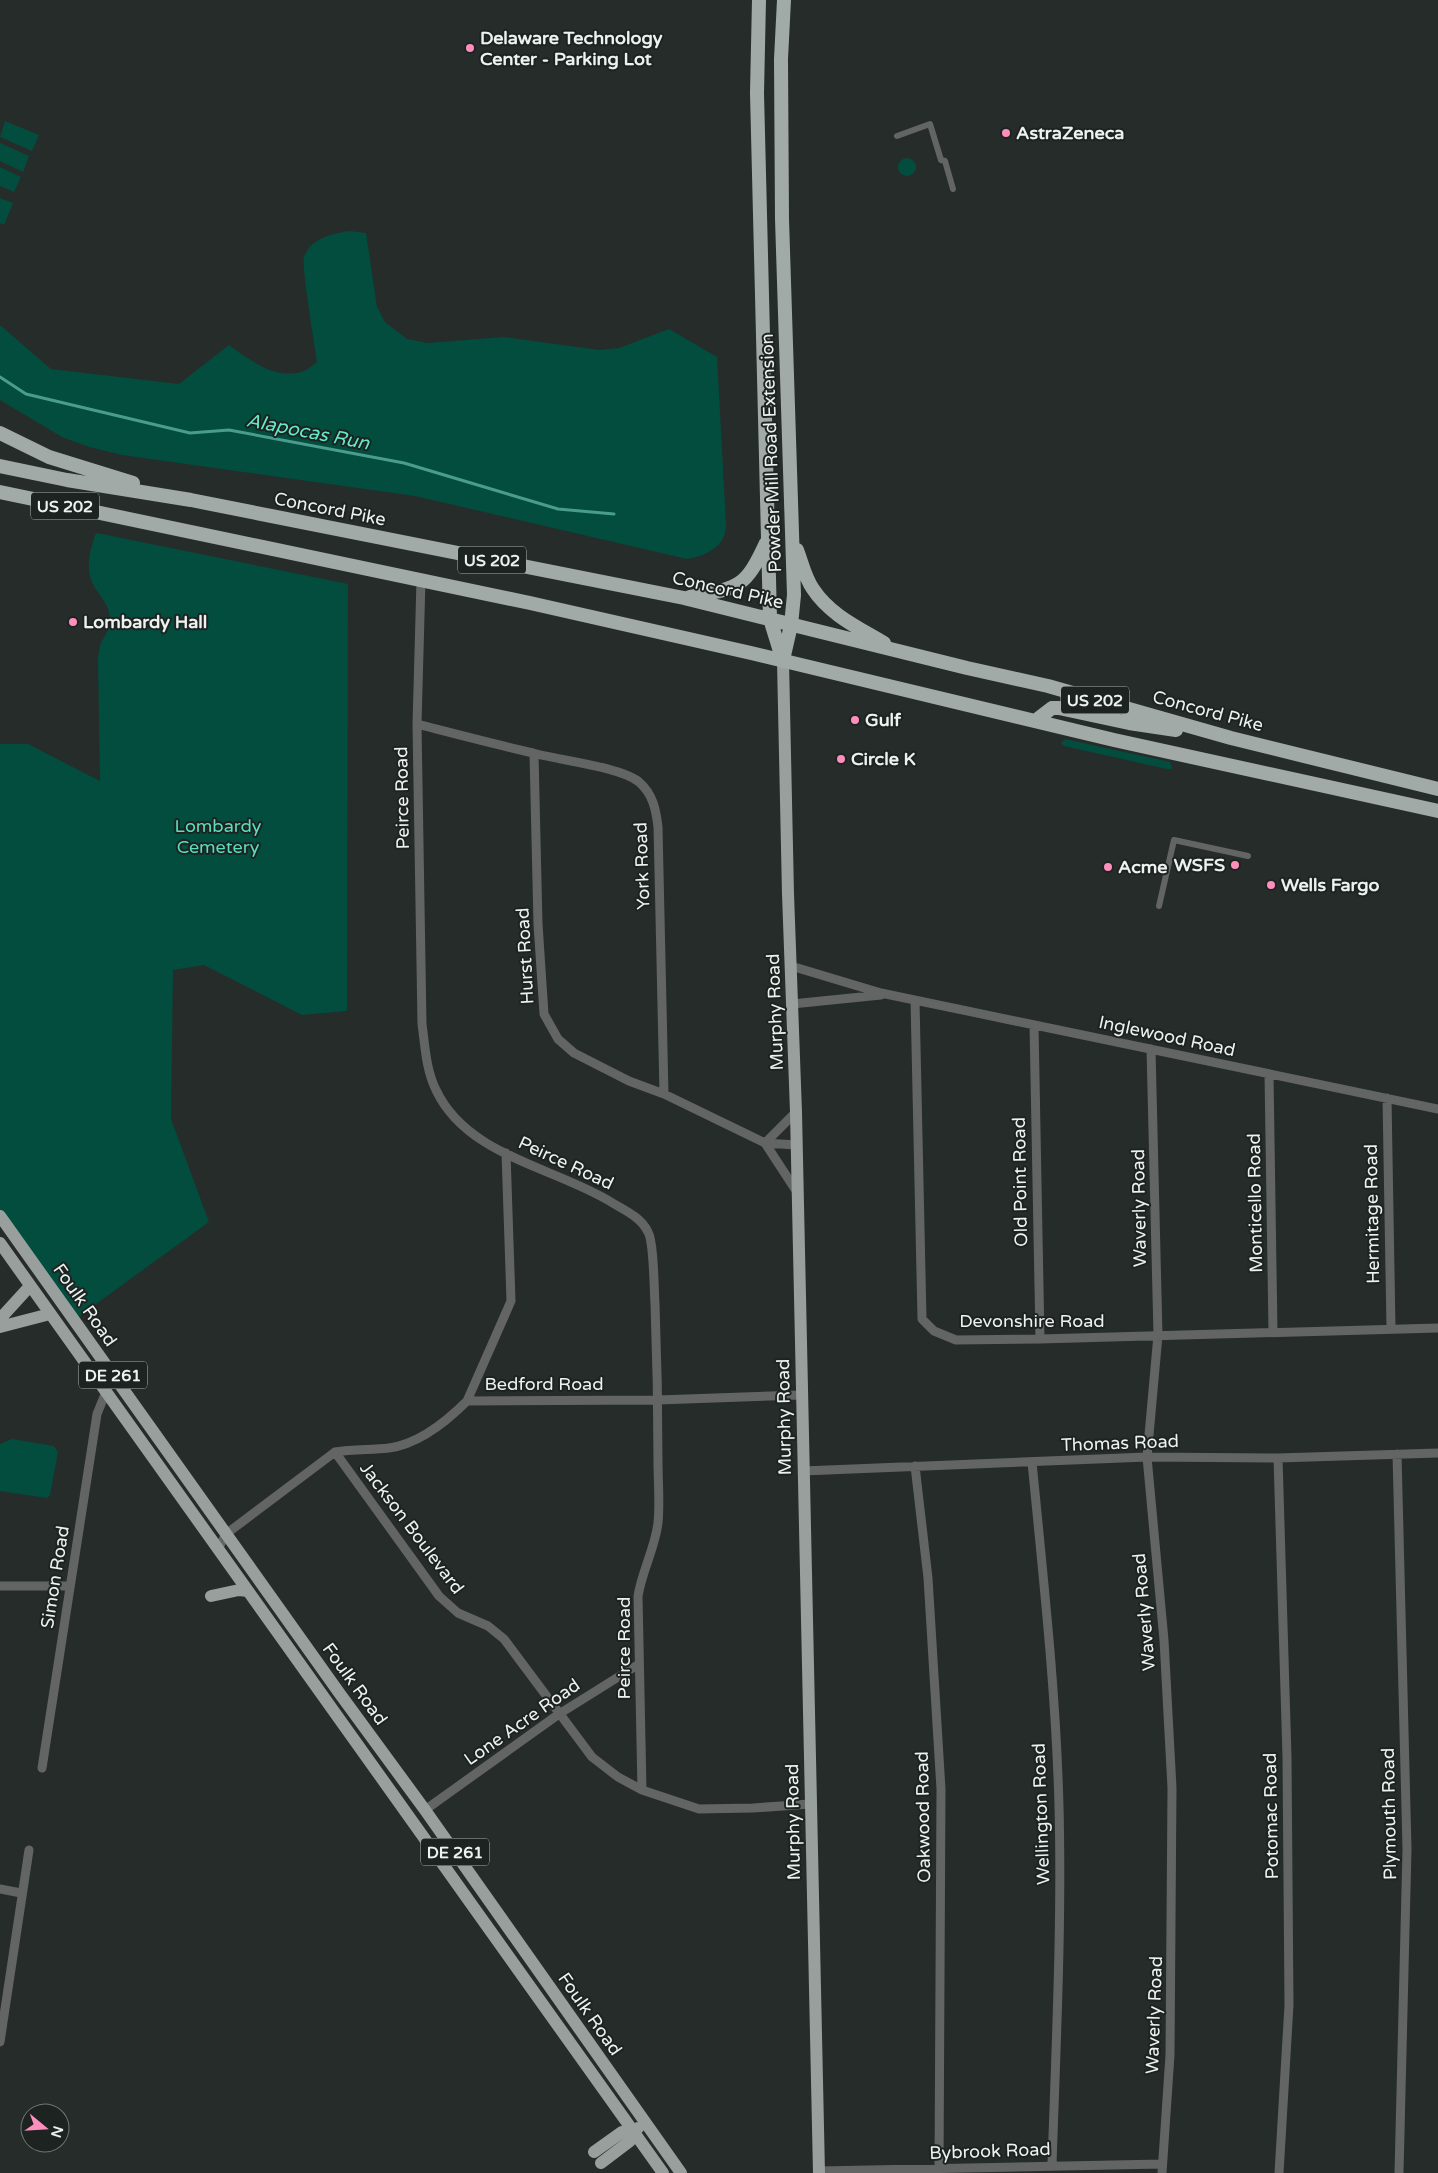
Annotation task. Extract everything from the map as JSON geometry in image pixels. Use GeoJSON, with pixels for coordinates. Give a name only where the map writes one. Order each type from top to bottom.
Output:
{"type":"FeatureCollection","features":[{"type":"Feature","properties":{"kind":"highway","name":"Powder Mill Road Extension"},"geometry":{"type":"LineString","coordinates":[[759,0],[756,93],[770,619],[783,661]]}},
{"type":"Feature","properties":{"kind":"highway","name":"Powder Mill Road Extension"},"geometry":{"type":"LineString","coordinates":[[783,661],[791,625],[794,595],[782,219],[781,59],[784,0]]}},
{"type":"Feature","properties":{"kind":"highway"},"geometry":{"type":"LineString","coordinates":[[0,433],[49,457],[76,467],[191,500]]}},
{"type":"Feature","properties":{"kind":"highway","name":"Concord Pike"},"geometry":{"type":"LineString","coordinates":[[0,466],[67,480],[191,500],[684,598],[898,652],[1048,686],[1231,738],[1438,789]]}},
{"type":"Feature","properties":{"kind":"highway","name":"US 202"},"geometry":{"type":"LineString","coordinates":[[0,492],[530,603],[1114,740],[1438,811]]}},
{"type":"Feature","properties":{"kind":"highway"},"geometry":{"type":"LineString","coordinates":[[684,598],[728,590],[744,582],[758,560],[768,538]]}},
{"type":"Feature","properties":{"kind":"highway"},"geometry":{"type":"LineString","coordinates":[[793,539],[807,577],[813,589],[824,603],[832,611],[898,652]]}},
{"type":"Feature","properties":{"kind":"highway"},"geometry":{"type":"LineString","coordinates":[[1035,720],[1052,708],[1059,708],[1129,723],[1231,738]]}},
{"type":"Feature","properties":{"kind":"main road","name":"Murphy Road"},"geometry":{"type":"LineString","coordinates":[[783,661],[796,1112],[819,2172]]}},
{"type":"Feature","properties":{"kind":"main road","name":"Foulk Road"},"geometry":{"type":"LineString","coordinates":[[0,1216],[425,1810],[681,2173]]}},
{"type":"Feature","properties":{"kind":"main road","name":"Foulk Road"},"geometry":{"type":"LineString","coordinates":[[0,1243],[632,2133],[663,2173]]}},
{"type":"Feature","properties":{"kind":"main road"},"geometry":{"type":"LineString","coordinates":[[0,1319],[30,1286]]}},
{"type":"Feature","properties":{"kind":"main road"},"geometry":{"type":"LineString","coordinates":[[0,1327],[50,1314]]}},
{"type":"Feature","properties":{"kind":"main road"},"geometry":{"type":"LineString","coordinates":[[211,1596],[239,1590],[248,1591]]}},
{"type":"Feature","properties":{"kind":"main road"},"geometry":{"type":"LineString","coordinates":[[598,2157],[630,2141],[632,2133],[645,2123]]}},
{"type":"Feature","properties":{"kind":"street"},"geometry":{"type":"LineString","coordinates":[[897,136],[930,124],[941,160],[945,161],[953,188]]}},
{"type":"Feature","properties":{"kind":"street","name":"Peirce Road"},"geometry":{"type":"LineString","coordinates":[[420,580],[417,724],[422,1015],[426,1060],[435,1090],[452,1116],[477,1138],[602,1196],[636,1217],[649,1233],[653,1274],[658,1400],[658,1523],[640,1583],[638,1596],[642,1790]]}},
{"type":"Feature","properties":{"kind":"street","name":"York Road"},"geometry":{"type":"LineString","coordinates":[[417,724],[534,754],[627,774],[640,783],[654,804],[658,827],[664,1094]]}},
{"type":"Feature","properties":{"kind":"street","name":"Hurst Road"},"geometry":{"type":"LineString","coordinates":[[534,754],[538,924],[544,1014],[558,1039],[574,1053],[629,1081],[664,1094],[765,1144],[796,1146]]}},
{"type":"Feature","properties":{"kind":"street"},"geometry":{"type":"LineString","coordinates":[[1160,906],[1174,840],[1248,856]]}},
{"type":"Feature","properties":{"kind":"street","name":"Inglewood Road"},"geometry":{"type":"LineString","coordinates":[[791,966],[915,1000],[1438,1109]]}},
{"type":"Feature","properties":{"kind":"street","name":"Inglewood Road"},"geometry":{"type":"LineString","coordinates":[[792,1004],[888,994]]}},
{"type":"Feature","properties":{"kind":"street","name":"Devonshire Road"},"geometry":{"type":"LineString","coordinates":[[915,1000],[922,1319],[934,1331],[956,1340],[1438,1328]]}},
{"type":"Feature","properties":{"kind":"street","name":"Old Point Road"},"geometry":{"type":"LineString","coordinates":[[1034,1025],[1040,1339]]}},
{"type":"Feature","properties":{"kind":"street","name":"Waverly Road"},"geometry":{"type":"LineString","coordinates":[[1151,1050],[1158,1335],[1147,1457],[1164,1640],[1172,1788],[1170,2045],[1162,2168]]}},
{"type":"Feature","properties":{"kind":"street","name":"Monticello Road"},"geometry":{"type":"LineString","coordinates":[[1269,1074],[1273,1332]]}},
{"type":"Feature","properties":{"kind":"street","name":"Hermitage Road"},"geometry":{"type":"LineString","coordinates":[[1386,1098],[1391,1329]]}},
{"type":"Feature","properties":{"kind":"street"},"geometry":{"type":"LineString","coordinates":[[796,1112],[765,1144],[797,1192]]}},
{"type":"Feature","properties":{"kind":"street"},"geometry":{"type":"LineString","coordinates":[[467,1401],[511,1301],[506,1153]]}},
{"type":"Feature","properties":{"kind":"street","name":"Simon Road"},"geometry":{"type":"LineString","coordinates":[[42,1768],[97,1414],[106,1392]]}},
{"type":"Feature","properties":{"kind":"street","name":"Bedford Road"},"geometry":{"type":"LineString","coordinates":[[218,1549],[226,1534],[335,1452],[353,1449],[390,1448],[420,1438],[456,1412],[467,1401],[658,1400],[802,1395]]}},
{"type":"Feature","properties":{"kind":"street","name":"Jackson Boulevard"},"geometry":{"type":"LineString","coordinates":[[335,1452],[439,1596],[458,1613],[488,1626],[504,1639],[592,1756],[618,1777],[642,1790],[699,1809],[810,1804]]}},
{"type":"Feature","properties":{"kind":"street","name":"Thomas Road"},"geometry":{"type":"LineString","coordinates":[[803,1471],[1147,1457],[1278,1458],[1438,1453]]}},
{"type":"Feature","properties":{"kind":"street","name":"Plymouth Road"},"geometry":{"type":"LineString","coordinates":[[1397,1454],[1407,1849],[1399,2173]]}},
{"type":"Feature","properties":{"kind":"street","name":"Potomac Road"},"geometry":{"type":"LineString","coordinates":[[1278,1458],[1287,1758],[1289,2005],[1279,2173]]}},
{"type":"Feature","properties":{"kind":"street","name":"Wellington Road"},"geometry":{"type":"LineString","coordinates":[[1032,1462],[1049,1635],[1059,1804],[1060,1918],[1052,2165]]}},
{"type":"Feature","properties":{"kind":"street","name":"Oakwood Road"},"geometry":{"type":"LineString","coordinates":[[915,1466],[928,1578],[941,1789],[939,2168]]}},
{"type":"Feature","properties":{"kind":"street"},"geometry":{"type":"LineString","coordinates":[[0,1586],[70,1586]]}},
{"type":"Feature","properties":{"kind":"street","name":"Lone Acre Road"},"geometry":{"type":"LineString","coordinates":[[425,1810],[559,1714],[639,1664]]}},
{"type":"Feature","properties":{"kind":"street"},"geometry":{"type":"LineString","coordinates":[[0,2042],[29,1850]]}},
{"type":"Feature","properties":{"kind":"street"},"geometry":{"type":"LineString","coordinates":[[0,1889],[21,1893]]}},
{"type":"Feature","properties":{"kind":"street","name":"Bybrook Road"},"geometry":{"type":"LineString","coordinates":[[819,2172],[1052,2165],[1162,2168]]}},
{"type":"Feature","properties":{"kind":"green space"},"geometry":{"type":"Polygon","coordinates":[[[5,121],[39,135],[32,151],[0,137],[5,121]]]}},
{"type":"Feature","properties":{"kind":"green space"},"geometry":{"type":"Polygon","coordinates":[[[0,143],[29,156],[23,172],[0,161],[0,143]]]}},
{"type":"Feature","properties":{"kind":"green space"},"geometry":{"type":"Polygon","coordinates":[[[907,158],[913,161],[916,167],[913,173],[907,176],[901,173],[898,167],[901,161],[907,158]]]}},
{"type":"Feature","properties":{"kind":"green space"},"geometry":{"type":"Polygon","coordinates":[[[0,167],[21,177],[14,192],[0,186],[0,167]]]}},
{"type":"Feature","properties":{"kind":"green space"},"geometry":{"type":"Polygon","coordinates":[[[0,198],[13,203],[4,225],[0,223],[0,198]]]}},
{"type":"Feature","properties":{"kind":"green space"},"geometry":{"type":"Polygon","coordinates":[[[349,231],[366,233],[377,307],[385,322],[407,339],[428,343],[504,337],[599,350],[619,348],[669,329],[717,357],[726,524],[723,538],[719,544],[708,552],[687,559],[415,496],[122,455],[89,447],[62,437],[0,400],[0,325],[51,369],[179,384],[229,345],[262,367],[281,373],[301,372],[317,362],[306,290],[304,257],[311,245],[322,238],[349,231]]]}},
{"type":"Feature","properties":{"kind":"green space","name":"Lombardy Cemetery"},"geometry":{"type":"Polygon","coordinates":[[[97,533],[348,584],[347,1011],[302,1015],[204,965],[173,970],[171,1119],[209,1222],[74,1320],[0,1216],[0,744],[28,744],[100,781],[98,658],[100,645],[110,622],[107,607],[90,577],[89,563],[91,550],[97,533]]]}},
{"type":"Feature","properties":{"kind":"green space"},"geometry":{"type":"Polygon","coordinates":[[[1065,739],[1170,762],[1172,767],[1167,769],[1064,746],[1061,743],[1065,739]]]}},
{"type":"Feature","properties":{"kind":"green space"},"geometry":{"type":"Polygon","coordinates":[[[12,1439],[54,1446],[58,1452],[50,1495],[47,1498],[0,1491],[0,1444],[12,1439]]]}},
{"type":"Feature","properties":{"kind":"waterway","name":"Alapocas Run"},"geometry":{"type":"LineString","coordinates":[[0,377],[26,394],[190,433],[229,430],[404,463],[558,509],[614,514]]}},
{"type":"Feature","properties":{"kind":"place","name":"Delaware Technology Center - Parking Lot"},"geometry":{"type":"Point","coordinates":[470,48]}},
{"type":"Feature","properties":{"kind":"place","name":"AstraZeneca"},"geometry":{"type":"Point","coordinates":[1006,133]}},
{"type":"Feature","properties":{"kind":"place","name":"Lombardy Hall"},"geometry":{"type":"Point","coordinates":[73,622]}},
{"type":"Feature","properties":{"kind":"place","name":"Gulf"},"geometry":{"type":"Point","coordinates":[855,720]}},
{"type":"Feature","properties":{"kind":"place","name":"Circle K"},"geometry":{"type":"Point","coordinates":[841,759]}},
{"type":"Feature","properties":{"kind":"place","name":"WSFS"},"geometry":{"type":"Point","coordinates":[1235,865]}},
{"type":"Feature","properties":{"kind":"place","name":"Acme"},"geometry":{"type":"Point","coordinates":[1108,867]}},
{"type":"Feature","properties":{"kind":"place","name":"Wells Fargo"},"geometry":{"type":"Point","coordinates":[1271,885]}}]}
